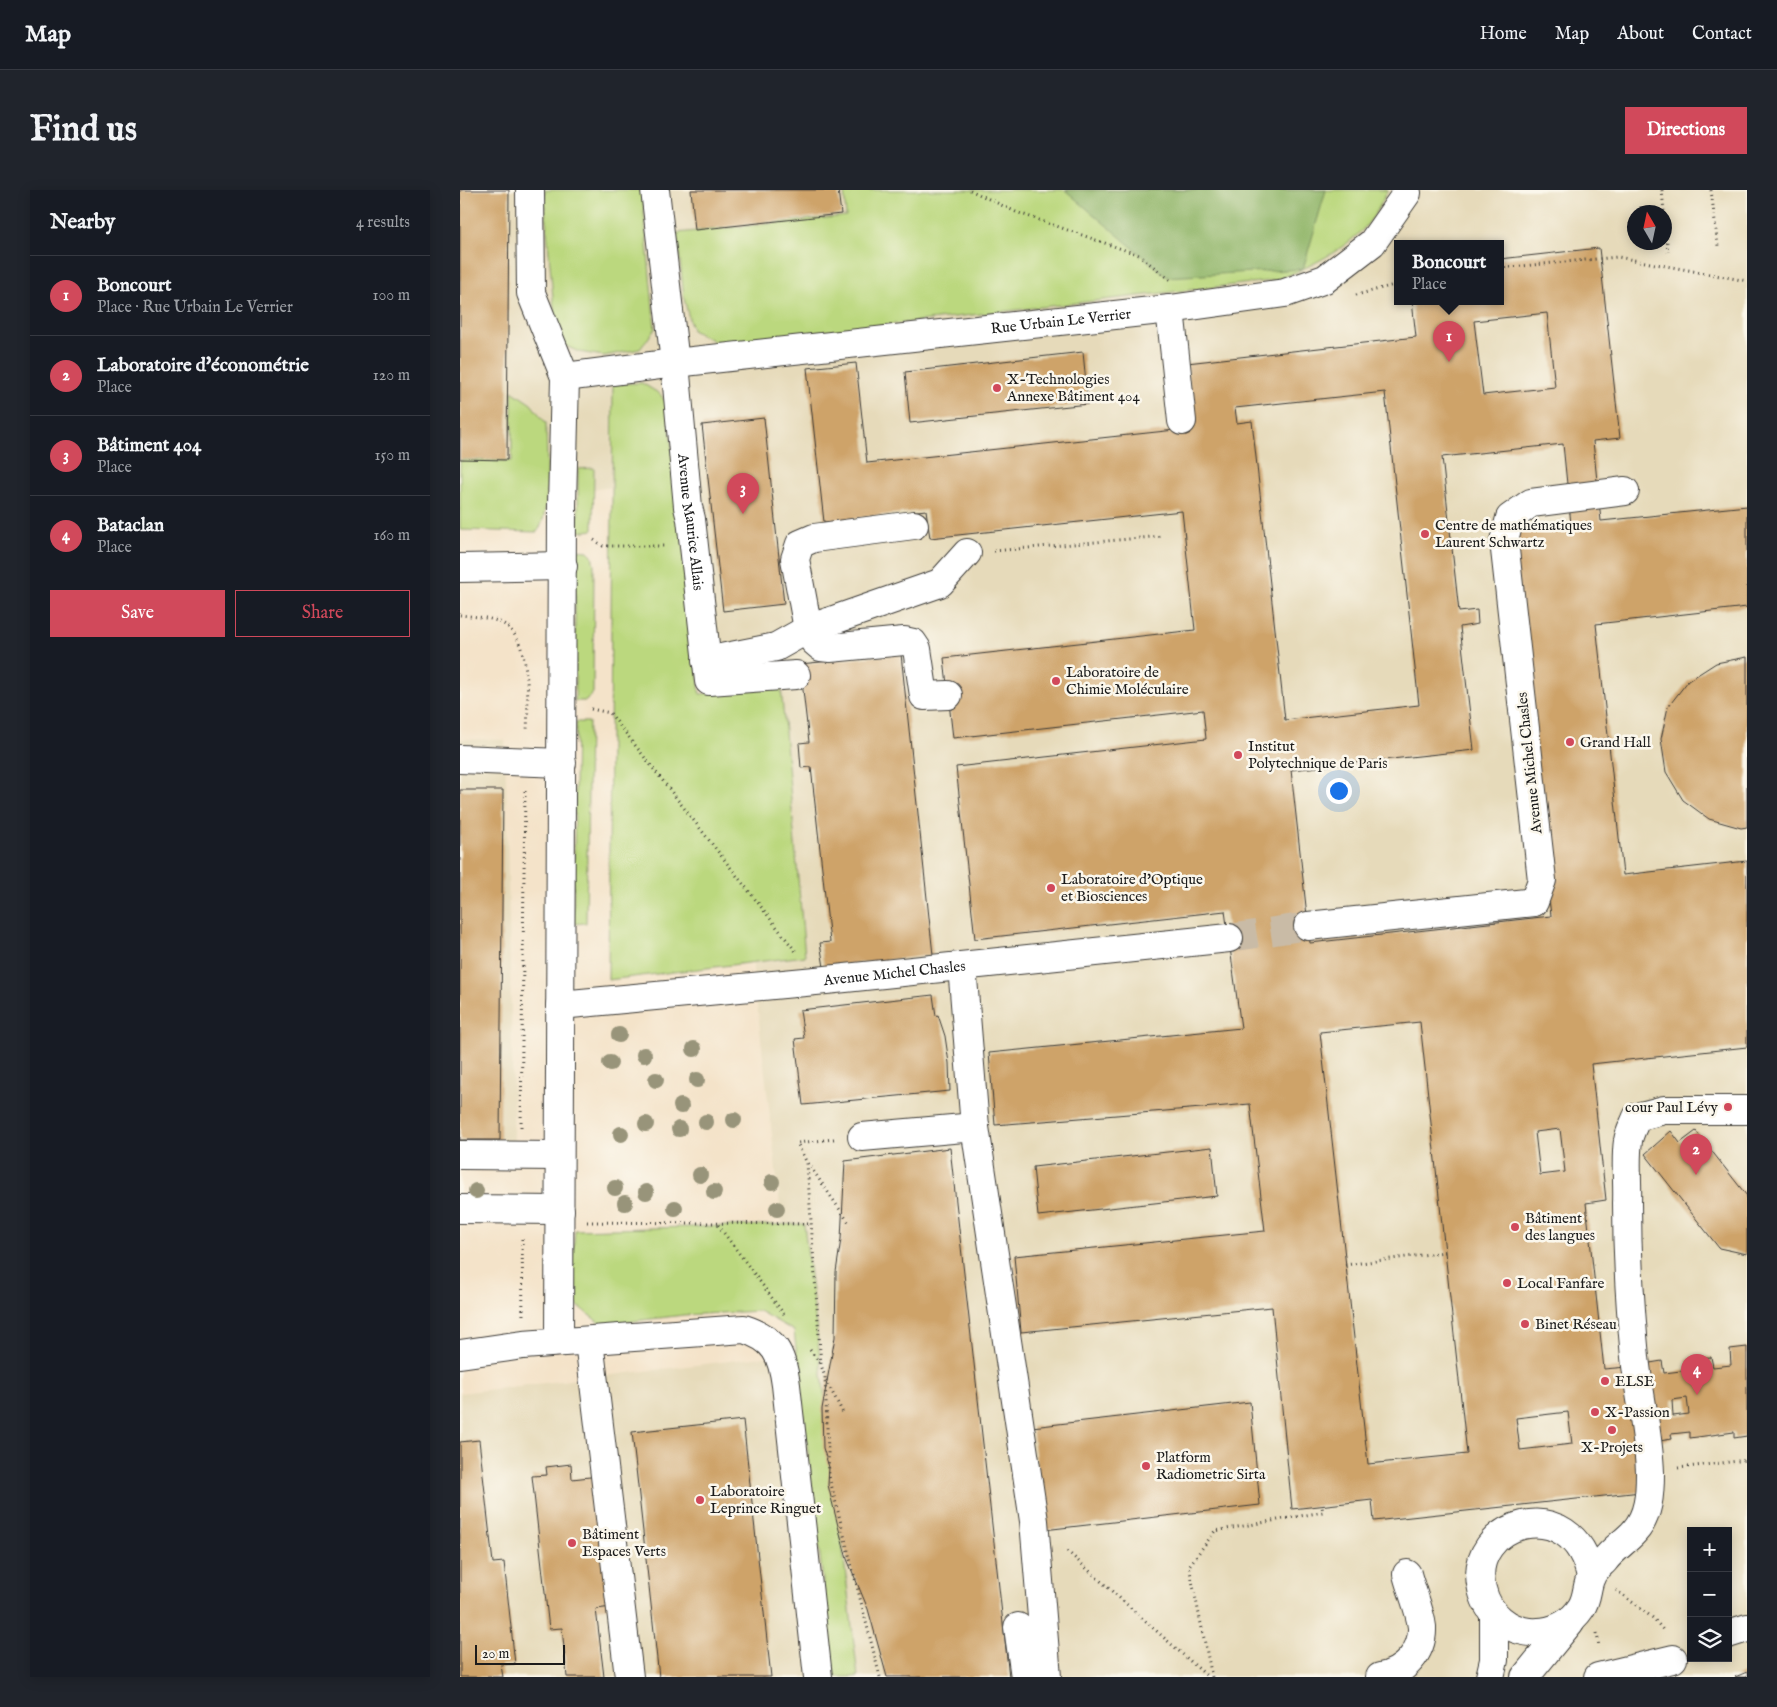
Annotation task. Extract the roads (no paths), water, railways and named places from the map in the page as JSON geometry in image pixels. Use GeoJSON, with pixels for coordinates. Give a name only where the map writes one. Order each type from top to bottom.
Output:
{"type":"FeatureCollection","features":[{"type":"Feature","properties":{"kind":"street"},"geometry":{"type":"LineString","coordinates":[[530,190],[531,293],[565,377],[559,1342]]}},
{"type":"Feature","properties":{"kind":"street","name":"Avenue Maurice Allais"},"geometry":{"type":"LineString","coordinates":[[655,190],[675,363],[688,507],[708,671]]}},
{"type":"Feature","properties":{"kind":"street","name":"Rue Urbain Le Verrier"},"geometry":{"type":"LineString","coordinates":[[565,377],[675,363],[1170,309],[1285,293],[1325,279],[1372,243],[1407,193]]}},
{"type":"Feature","properties":{"kind":"street"},"geometry":{"type":"LineString","coordinates":[[1170,309],[1182,421]]}},
{"type":"Feature","properties":{"kind":"street","name":"Avenue Michel Chasles"},"geometry":{"type":"LineString","coordinates":[[1308,926],[1534,902],[1542,880],[1504,541],[1510,518],[1531,503],[1625,491]]}},
{"type":"Feature","properties":{"kind":"street"},"geometry":{"type":"LineString","coordinates":[[914,525],[814,538],[800,544],[795,559],[808,630],[814,641],[821,647],[830,648],[904,641],[913,643],[917,649],[924,696],[948,695]]}},
{"type":"Feature","properties":{"kind":"street"},"geometry":{"type":"LineString","coordinates":[[708,671],[776,647],[808,630],[940,583],[967,554]]}},
{"type":"Feature","properties":{"kind":"street"},"geometry":{"type":"LineString","coordinates":[[460,568],[563,566]]}},
{"type":"Feature","properties":{"kind":"street"},"geometry":{"type":"LineString","coordinates":[[708,671],[796,675]]}},
{"type":"Feature","properties":{"kind":"street"},"geometry":{"type":"LineString","coordinates":[[460,759],[562,764]]}},
{"type":"Feature","properties":{"kind":"street","name":"Avenue Michel Chasles"},"geometry":{"type":"LineString","coordinates":[[560,1005],[819,981],[1229,938]]}},
{"type":"Feature","properties":{"kind":"street"},"geometry":{"type":"LineString","coordinates":[[962,966],[975,1128],[1034,1521],[1047,1677]]}},
{"type":"Feature","properties":{"kind":"street"},"geometry":{"type":"LineString","coordinates":[[1591,1577],[1612,1551],[1636,1531],[1649,1504],[1650,1471],[1635,1358],[1628,1259],[1628,1140],[1637,1117],[1664,1110],[1747,1110]]}},
{"type":"Feature","properties":{"kind":"street"},"geometry":{"type":"LineString","coordinates":[[862,1137],[975,1128]]}},
{"type":"Feature","properties":{"kind":"street"},"geometry":{"type":"LineString","coordinates":[[460,1154],[559,1156]]}},
{"type":"Feature","properties":{"kind":"street"},"geometry":{"type":"LineString","coordinates":[[460,1209],[560,1210]]}},
{"type":"Feature","properties":{"kind":"street"},"geometry":{"type":"LineString","coordinates":[[460,1354],[559,1342],[744,1329],[761,1334],[780,1356],[786,1385],[818,1677]]}},
{"type":"Feature","properties":{"kind":"street"},"geometry":{"type":"LineString","coordinates":[[589,1341],[630,1677]]}},
{"type":"Feature","properties":{"kind":"street"},"geometry":{"type":"LineString","coordinates":[[1525,1677],[1572,1620],[1586,1600],[1591,1577],[1587,1559],[1578,1543],[1566,1531],[1549,1524],[1532,1523],[1515,1526],[1500,1536],[1488,1549],[1481,1565],[1480,1583],[1484,1600],[1494,1615],[1508,1626],[1524,1632],[1540,1633],[1557,1628],[1572,1620]]}},
{"type":"Feature","properties":{"kind":"street"},"geometry":{"type":"LineString","coordinates":[[1578,1543],[1612,1551]]}},
{"type":"Feature","properties":{"kind":"street"},"geometry":{"type":"LineString","coordinates":[[1380,1677],[1390,1675],[1413,1660],[1418,1646],[1422,1628],[1407,1574]]}},
{"type":"Feature","properties":{"kind":"street"},"geometry":{"type":"LineString","coordinates":[[1490,1677],[1494,1660],[1494,1615]]}},
{"type":"Feature","properties":{"kind":"street"},"geometry":{"type":"LineString","coordinates":[[1018,1627],[1025,1677]]}},
{"type":"Feature","properties":{"kind":"street"},"geometry":{"type":"LineString","coordinates":[[1732,1633],[1747,1628]]}},
{"type":"Feature","properties":{"kind":"street"},"geometry":{"type":"LineString","coordinates":[[1598,1677],[1676,1660]]}},
{"type":"Feature","properties":{"kind":"tunnel"},"geometry":{"type":"LineString","coordinates":[[1229,938],[1308,926]]}},
{"type":"Feature","properties":{"kind":"place","name":"Boncourt"},"geometry":{"type":"Point","coordinates":[1449,362]}},
{"type":"Feature","properties":{"kind":"place","name":"X-Technologies Annexe Bâtiment 404"},"geometry":{"type":"Point","coordinates":[997,388]}},
{"type":"Feature","properties":{"kind":"place","name":"Bâtiment 404"},"geometry":{"type":"Point","coordinates":[743,514]}},
{"type":"Feature","properties":{"kind":"place","name":"Centre de mathématiques Laurent Schwartz"},"geometry":{"type":"Point","coordinates":[1425,534]}},
{"type":"Feature","properties":{"kind":"place","name":"Laboratoire de Chimie Moléculaire"},"geometry":{"type":"Point","coordinates":[1056,681]}},
{"type":"Feature","properties":{"kind":"place","name":"Grand Hall"},"geometry":{"type":"Point","coordinates":[1570,742]}},
{"type":"Feature","properties":{"kind":"place","name":"Institut Polytechnique de Paris"},"geometry":{"type":"Point","coordinates":[1238,755]}},
{"type":"Feature","properties":{"kind":"place","name":"Laboratoire d'Optique et Biosciences"},"geometry":{"type":"Point","coordinates":[1051,888]}},
{"type":"Feature","properties":{"kind":"place","name":"cour Paul Lévy"},"geometry":{"type":"Point","coordinates":[1728,1107]}},
{"type":"Feature","properties":{"kind":"place","name":"Laboratoire d'économétrie"},"geometry":{"type":"Point","coordinates":[1696,1175]}},
{"type":"Feature","properties":{"kind":"place","name":"Bâtiment des langues"},"geometry":{"type":"Point","coordinates":[1515,1227]}},
{"type":"Feature","properties":{"kind":"place","name":"Local Fanfare"},"geometry":{"type":"Point","coordinates":[1507,1283]}},
{"type":"Feature","properties":{"kind":"place","name":"Binet Réseau"},"geometry":{"type":"Point","coordinates":[1525,1324]}},
{"type":"Feature","properties":{"kind":"place","name":"ELSE"},"geometry":{"type":"Point","coordinates":[1605,1381]}},
{"type":"Feature","properties":{"kind":"place","name":"Bataclan"},"geometry":{"type":"Point","coordinates":[1697,1395]}},
{"type":"Feature","properties":{"kind":"place","name":"X-Passion"},"geometry":{"type":"Point","coordinates":[1595,1412]}},
{"type":"Feature","properties":{"kind":"place","name":"X-Projets"},"geometry":{"type":"Point","coordinates":[1612,1430]}},
{"type":"Feature","properties":{"kind":"place","name":"Platform Radiometric Sirta"},"geometry":{"type":"Point","coordinates":[1146,1466]}},
{"type":"Feature","properties":{"kind":"place","name":"Laboratoire Leprince Ringuet"},"geometry":{"type":"Point","coordinates":[700,1500]}},
{"type":"Feature","properties":{"kind":"place","name":"Bâtiment Espaces Verts"},"geometry":{"type":"Point","coordinates":[572,1543]}}]}
